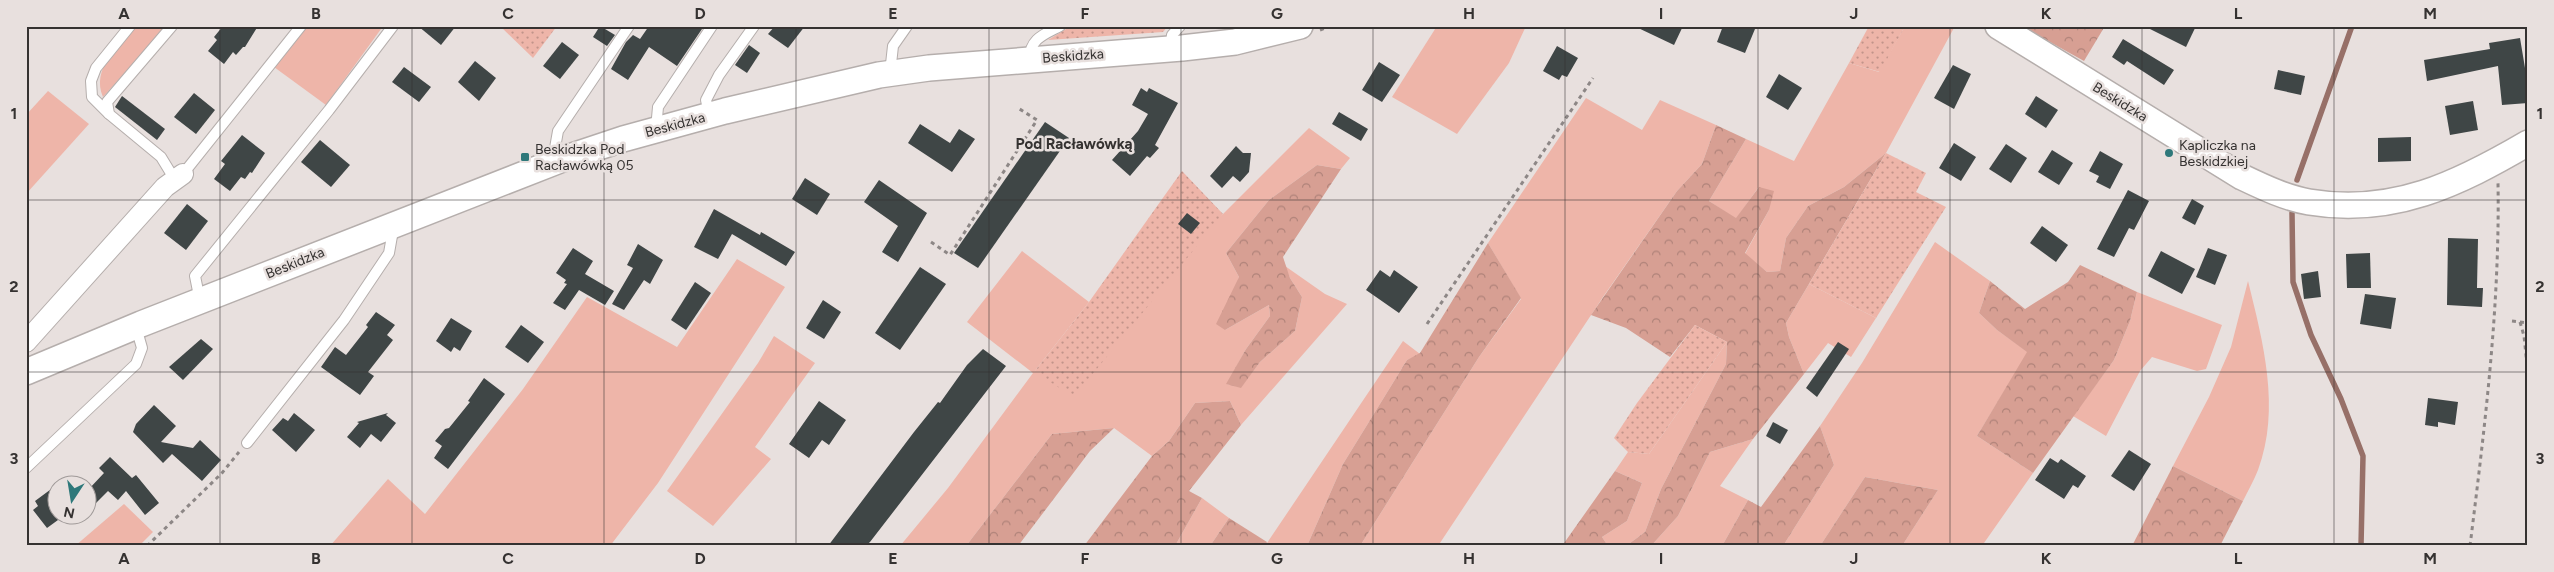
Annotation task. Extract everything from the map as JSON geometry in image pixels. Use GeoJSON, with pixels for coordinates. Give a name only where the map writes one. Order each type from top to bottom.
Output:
{"type":"FeatureCollection","features":[{"type":"Feature","properties":{"kind":"street","name":"Beskidzka"},"geometry":{"type":"LineString","coordinates":[[1998,26],[2242,177],[2273,191],[2308,202],[2339,205],[2377,205],[2407,199],[2455,183],[2528,143]]}},
{"type":"Feature","properties":{"kind":"street","name":"Beskidzka"},"geometry":{"type":"LineString","coordinates":[[26,372],[389,226],[560,160],[709,115],[890,74],[1028,59],[1170,49],[1235,42],[1308,29]]}},
{"type":"Feature","properties":{"kind":"street"},"geometry":{"type":"LineString","coordinates":[[26,342],[165,187],[179,177]]}},
{"type":"Feature","properties":{"kind":"lane"},"geometry":{"type":"LineString","coordinates":[[130,26],[96,68],[91,81],[92,97],[109,114],[162,156],[179,177],[301,26]]}},
{"type":"Feature","properties":{"kind":"lane"},"geometry":{"type":"LineString","coordinates":[[109,114],[106,102],[172,26]]}},
{"type":"Feature","properties":{"kind":"lane"},"geometry":{"type":"LineString","coordinates":[[200,302],[195,276],[329,110],[393,26]]}},
{"type":"Feature","properties":{"kind":"lane"},"geometry":{"type":"LineString","coordinates":[[560,160],[555,148],[558,131],[628,26]]}},
{"type":"Feature","properties":{"kind":"lane"},"geometry":{"type":"LineString","coordinates":[[656,130],[658,107],[712,26]]}},
{"type":"Feature","properties":{"kind":"lane"},"geometry":{"type":"LineString","coordinates":[[709,115],[706,100],[719,75],[754,26]]}},
{"type":"Feature","properties":{"kind":"lane"},"geometry":{"type":"LineString","coordinates":[[890,74],[893,46],[907,26]]}},
{"type":"Feature","properties":{"kind":"lane"},"geometry":{"type":"LineString","coordinates":[[1028,59],[1030,47],[1040,36],[1060,26]]}},
{"type":"Feature","properties":{"kind":"lane"},"geometry":{"type":"LineString","coordinates":[[1170,49],[1172,36],[1180,26]]}},
{"type":"Feature","properties":{"kind":"lane"},"geometry":{"type":"LineString","coordinates":[[247,443],[344,320],[389,253],[392,236],[389,226]]}},
{"type":"Feature","properties":{"kind":"lane"},"geometry":{"type":"LineString","coordinates":[[26,468],[136,364],[142,348],[136,327]]}},
{"type":"Feature","properties":{"kind":"path"},"geometry":{"type":"LineString","coordinates":[[1308,29],[1330,26]]}},
{"type":"Feature","properties":{"kind":"path"},"geometry":{"type":"LineString","coordinates":[[1427,324],[1593,78]]}},
{"type":"Feature","properties":{"kind":"path"},"geometry":{"type":"LineString","coordinates":[[931,242],[950,254],[1037,120],[1018,108]]}},
{"type":"Feature","properties":{"kind":"path"},"geometry":{"type":"LineString","coordinates":[[2470,546],[2487,414],[2499,254],[2498,172],[2493,163]]}},
{"type":"Feature","properties":{"kind":"path"},"geometry":{"type":"LineString","coordinates":[[2512,322],[2528,323]]}},
{"type":"Feature","properties":{"kind":"path"},"geometry":{"type":"LineString","coordinates":[[2520,322],[2524,336],[2528,374]]}},
{"type":"Feature","properties":{"kind":"path"},"geometry":{"type":"LineString","coordinates":[[147,546],[222,473],[247,443]]}},
{"type":"Feature","properties":{"kind":"shaded area"},"geometry":{"type":"Polygon","coordinates":[[[134,26],[167,26],[103,97],[100,87],[103,68],[114,50],[134,26]]]}},
{"type":"Feature","properties":{"kind":"shaded area"},"geometry":{"type":"Polygon","coordinates":[[[308,26],[378,26],[381,29],[326,105],[274,67],[308,26]]]}},
{"type":"Feature","properties":{"kind":"shaded area"},"geometry":{"type":"Polygon","coordinates":[[[500,26],[557,26],[533,58],[500,26]]]}},
{"type":"Feature","properties":{"kind":"shaded area"},"geometry":{"type":"Polygon","coordinates":[[[1071,26],[1168,26],[1163,32],[1048,40],[1071,26]]]}},
{"type":"Feature","properties":{"kind":"shaded area"},"geometry":{"type":"Polygon","coordinates":[[[1437,26],[1526,26],[1509,63],[1457,134],[1392,97],[1437,26]]]}},
{"type":"Feature","properties":{"kind":"shaded area"},"geometry":{"type":"Polygon","coordinates":[[[1869,26],[1905,26],[1880,72],[1849,63],[1869,26]]]}},
{"type":"Feature","properties":{"kind":"shaded area"},"geometry":{"type":"Polygon","coordinates":[[[1905,26],[1955,26],[1886,153],[1844,187],[1808,206],[1786,238],[1780,271],[1767,272],[1745,254],[1769,210],[1758,188],[1736,219],[1709,201],[1746,139],[1794,161],[1849,63],[1879,72],[1905,26]]]}},
{"type":"Feature","properties":{"kind":"shaded area"},"geometry":{"type":"Polygon","coordinates":[[[48,91],[89,124],[26,194],[26,115],[48,91]]]}},
{"type":"Feature","properties":{"kind":"shaded area"},"geometry":{"type":"Polygon","coordinates":[[[1586,98],[1642,130],[1660,100],[1716,125],[1702,164],[1677,191],[1603,297],[1438,546],[1360,546],[1479,357],[1521,299],[1488,243],[1586,98]]]}},
{"type":"Feature","properties":{"kind":"shaded area"},"geometry":{"type":"Polygon","coordinates":[[[1309,128],[1350,158],[1341,169],[1317,165],[1269,200],[1226,253],[1239,277],[1225,330],[1269,305],[1270,316],[1246,349],[1227,384],[1241,387],[1260,362],[1295,331],[1302,297],[1285,266],[1325,294],[1347,304],[1241,425],[1230,401],[1195,403],[1169,441],[1152,456],[1114,428],[1052,434],[966,546],[900,546],[948,488],[1033,373],[967,322],[1022,251],[1089,302],[1034,372],[1223,214],[1309,128]]]}},
{"type":"Feature","properties":{"kind":"shaded area"},"geometry":{"type":"Polygon","coordinates":[[[1886,153],[1926,173],[1916,192],[1946,207],[1876,318],[1809,284],[1886,153]]]}},
{"type":"Feature","properties":{"kind":"shaded area"},"geometry":{"type":"Polygon","coordinates":[[[1182,171],[1223,214],[1074,397],[1034,372],[1089,302],[1182,171]]]}},
{"type":"Feature","properties":{"kind":"shaded area"},"geometry":{"type":"Polygon","coordinates":[[[1935,242],[1990,281],[1979,313],[1997,330],[2028,352],[1977,436],[2033,473],[1984,543],[1986,546],[1902,546],[1938,490],[1865,477],[1820,546],[1783,546],[1834,465],[1820,426],[1862,363],[1935,242]]]}},
{"type":"Feature","properties":{"kind":"shaded area"},"geometry":{"type":"Polygon","coordinates":[[[737,259],[785,287],[658,483],[610,546],[330,546],[388,479],[425,514],[523,389],[587,297],[677,347],[737,259]]]}},
{"type":"Feature","properties":{"kind":"shaded area"},"geometry":{"type":"Polygon","coordinates":[[[2248,281],[2264,352],[2269,399],[2265,447],[2258,470],[2243,501],[2173,466],[2209,397],[2231,347],[2248,281]]]}},
{"type":"Feature","properties":{"kind":"shaded area"},"geometry":{"type":"Polygon","coordinates":[[[1809,284],[1876,318],[1851,357],[1828,343],[1804,374],[1789,337],[1786,323],[1809,284]]]}},
{"type":"Feature","properties":{"kind":"shaded area"},"geometry":{"type":"Polygon","coordinates":[[[2137,292],[2222,325],[2206,369],[2197,371],[2152,357],[2140,371],[2106,436],[2073,416],[2114,360],[2130,321],[2137,292]]]}},
{"type":"Feature","properties":{"kind":"shaded area"},"geometry":{"type":"Polygon","coordinates":[[[1695,325],[1727,342],[1649,454],[1628,452],[1614,438],[1637,403],[1695,325]]]}},
{"type":"Feature","properties":{"kind":"shaded area"},"geometry":{"type":"Polygon","coordinates":[[[774,336],[815,363],[755,447],[771,459],[713,526],[667,491],[758,363],[774,336]]]}},
{"type":"Feature","properties":{"kind":"shaded area"},"geometry":{"type":"Polygon","coordinates":[[[1403,341],[1420,354],[1407,360],[1343,464],[1307,546],[1265,546],[1403,341]]]}},
{"type":"Feature","properties":{"kind":"shaded area"},"geometry":{"type":"Polygon","coordinates":[[[1727,342],[1726,364],[1661,489],[1645,532],[1626,546],[1608,546],[1602,537],[1627,521],[1642,483],[1615,471],[1628,452],[1649,454],[1727,342]]]}},
{"type":"Feature","properties":{"kind":"shaded area"},"geometry":{"type":"Polygon","coordinates":[[[1753,439],[1720,486],[1748,500],[1722,546],[1651,546],[1678,516],[1710,452],[1753,439]]]}},
{"type":"Feature","properties":{"kind":"shaded area"},"geometry":{"type":"Polygon","coordinates":[[[1202,498],[1229,518],[1210,546],[1175,546],[1202,498]]]}},
{"type":"Feature","properties":{"kind":"shaded area"},"geometry":{"type":"Polygon","coordinates":[[[124,504],[153,532],[139,546],[75,546],[124,504]]]}},
{"type":"Feature","properties":{"kind":"green space"},"geometry":{"type":"Polygon","coordinates":[[[2021,26],[2105,26],[2084,61],[2021,26]]]}},
{"type":"Feature","properties":{"kind":"green space"},"geometry":{"type":"Polygon","coordinates":[[[1716,125],[1746,139],[1709,201],[1736,218],[1759,187],[1774,191],[1769,210],[1745,253],[1767,272],[1780,271],[1786,238],[1808,206],[1844,187],[1886,153],[1786,323],[1789,337],[1804,374],[1753,439],[1710,452],[1678,516],[1651,546],[1626,546],[1645,532],[1661,489],[1726,364],[1727,342],[1695,325],[1670,357],[1626,328],[1591,315],[1677,191],[1702,164],[1716,125]]]}},
{"type":"Feature","properties":{"kind":"green space"},"geometry":{"type":"Polygon","coordinates":[[[1317,165],[1341,169],[1283,257],[1290,278],[1302,297],[1295,331],[1260,362],[1241,388],[1226,384],[1246,349],[1270,316],[1269,305],[1225,330],[1216,324],[1239,277],[1226,253],[1269,200],[1317,165]]]}},
{"type":"Feature","properties":{"kind":"green space"},"geometry":{"type":"Polygon","coordinates":[[[1488,243],[1521,298],[1479,357],[1360,546],[1307,546],[1343,464],[1407,360],[1420,353],[1488,243]]]}},
{"type":"Feature","properties":{"kind":"green space"},"geometry":{"type":"Polygon","coordinates":[[[2080,265],[2137,292],[2130,321],[2114,360],[2033,473],[1977,436],[2027,352],[1997,330],[1979,313],[1990,281],[2025,309],[2068,282],[2080,265]]]}},
{"type":"Feature","properties":{"kind":"green space"},"geometry":{"type":"Polygon","coordinates":[[[1230,401],[1241,425],[1189,491],[1202,498],[1175,546],[1084,546],[1152,456],[1169,441],[1195,403],[1230,401]]]}},
{"type":"Feature","properties":{"kind":"green space"},"geometry":{"type":"Polygon","coordinates":[[[1820,426],[1834,465],[1783,546],[1722,546],[1748,500],[1761,507],[1820,426]]]}},
{"type":"Feature","properties":{"kind":"green space"},"geometry":{"type":"Polygon","coordinates":[[[1114,428],[1090,451],[1018,546],[966,546],[1052,434],[1114,428]]]}},
{"type":"Feature","properties":{"kind":"green space"},"geometry":{"type":"Polygon","coordinates":[[[2173,466],[2243,501],[2220,546],[2132,546],[2173,466]]]}},
{"type":"Feature","properties":{"kind":"green space"},"geometry":{"type":"Polygon","coordinates":[[[1615,471],[1642,483],[1627,521],[1602,537],[1608,546],[1562,546],[1615,471]]]}},
{"type":"Feature","properties":{"kind":"green space"},"geometry":{"type":"Polygon","coordinates":[[[1865,477],[1938,490],[1902,546],[1820,546],[1865,477]]]}},
{"type":"Feature","properties":{"kind":"green space"},"geometry":{"type":"Polygon","coordinates":[[[1229,518],[1267,542],[1265,546],[1210,546],[1229,518]]]}},
{"type":"Feature","properties":{"kind":"building"},"geometry":{"type":"Polygon","coordinates":[[[223,26],[258,26],[245,47],[236,55],[233,52],[224,64],[208,51],[217,40],[214,37],[223,26]]]}},
{"type":"Feature","properties":{"kind":"building"},"geometry":{"type":"Polygon","coordinates":[[[418,26],[456,26],[441,45],[418,26]]]}},
{"type":"Feature","properties":{"kind":"building"},"geometry":{"type":"Polygon","coordinates":[[[600,26],[615,35],[607,46],[593,37],[600,26]]]}},
{"type":"Feature","properties":{"kind":"building"},"geometry":{"type":"Polygon","coordinates":[[[649,26],[704,26],[677,66],[649,47],[628,80],[611,69],[626,42],[633,35],[640,39],[649,26]]]}},
{"type":"Feature","properties":{"kind":"building"},"geometry":{"type":"Polygon","coordinates":[[[775,26],[805,26],[788,48],[768,34],[775,26]]]}},
{"type":"Feature","properties":{"kind":"building"},"geometry":{"type":"Polygon","coordinates":[[[1634,26],[1683,26],[1674,45],[1634,26]]]}},
{"type":"Feature","properties":{"kind":"building"},"geometry":{"type":"Polygon","coordinates":[[[1723,26],[1746,26],[1755,29],[1745,53],[1717,42],[1723,26]]]}},
{"type":"Feature","properties":{"kind":"building"},"geometry":{"type":"Polygon","coordinates":[[[2144,26],[2196,26],[2186,47],[2144,26]]]}},
{"type":"Feature","properties":{"kind":"building"},"geometry":{"type":"Polygon","coordinates":[[[2520,38],[2528,86],[2528,103],[2502,105],[2498,66],[2427,81],[2424,60],[2490,49],[2489,43],[2520,38]]]}},
{"type":"Feature","properties":{"kind":"building"},"geometry":{"type":"Polygon","coordinates":[[[2123,39],[2174,70],[2164,85],[2127,61],[2124,65],[2112,57],[2123,39]]]}},
{"type":"Feature","properties":{"kind":"building"},"geometry":{"type":"Polygon","coordinates":[[[562,42],[579,55],[560,79],[543,66],[562,42]]]}},
{"type":"Feature","properties":{"kind":"building"},"geometry":{"type":"Polygon","coordinates":[[[749,45],[760,53],[747,73],[735,65],[749,45]]]}},
{"type":"Feature","properties":{"kind":"building"},"geometry":{"type":"Polygon","coordinates":[[[1557,46],[1578,58],[1567,77],[1562,75],[1559,80],[1543,71],[1557,46]]]}},
{"type":"Feature","properties":{"kind":"building"},"geometry":{"type":"Polygon","coordinates":[[[475,61],[496,78],[479,101],[458,82],[475,61]]]}},
{"type":"Feature","properties":{"kind":"building"},"geometry":{"type":"Polygon","coordinates":[[[1379,62],[1400,75],[1382,102],[1362,90],[1379,62]]]}},
{"type":"Feature","properties":{"kind":"building"},"geometry":{"type":"Polygon","coordinates":[[[1953,65],[1971,74],[1954,109],[1934,98],[1953,65]]]}},
{"type":"Feature","properties":{"kind":"building"},"geometry":{"type":"Polygon","coordinates":[[[404,67],[431,87],[419,102],[392,82],[404,67]]]}},
{"type":"Feature","properties":{"kind":"building"},"geometry":{"type":"Polygon","coordinates":[[[2278,70],[2305,76],[2301,95],[2274,89],[2278,70]]]}},
{"type":"Feature","properties":{"kind":"building"},"geometry":{"type":"Polygon","coordinates":[[[1779,74],[1802,88],[1788,110],[1766,97],[1779,74]]]}},
{"type":"Feature","properties":{"kind":"building"},"geometry":{"type":"Polygon","coordinates":[[[1141,88],[1147,92],[1149,88],[1178,103],[1155,145],[1159,148],[1150,158],[1147,156],[1130,176],[1112,160],[1138,131],[1148,114],[1132,105],[1141,88]]]}},
{"type":"Feature","properties":{"kind":"building"},"geometry":{"type":"Polygon","coordinates":[[[194,93],[215,110],[196,134],[174,117],[194,93]]]}},
{"type":"Feature","properties":{"kind":"building"},"geometry":{"type":"Polygon","coordinates":[[[122,96],[165,129],[157,140],[115,107],[122,96]]]}},
{"type":"Feature","properties":{"kind":"building"},"geometry":{"type":"Polygon","coordinates":[[[2036,96],[2058,110],[2046,128],[2025,114],[2036,96]]]}},
{"type":"Feature","properties":{"kind":"building"},"geometry":{"type":"Polygon","coordinates":[[[2473,101],[2478,130],[2450,135],[2445,106],[2473,101]]]}},
{"type":"Feature","properties":{"kind":"building"},"geometry":{"type":"Polygon","coordinates":[[[1339,112],[1368,129],[1361,141],[1332,124],[1339,112]]]}},
{"type":"Feature","properties":{"kind":"building"},"geometry":{"type":"Polygon","coordinates":[[[1045,122],[1069,138],[978,268],[954,253],[1045,122]]]}},
{"type":"Feature","properties":{"kind":"building"},"geometry":{"type":"Polygon","coordinates":[[[920,124],[950,143],[959,129],[975,139],[952,172],[908,143],[920,124]]]}},
{"type":"Feature","properties":{"kind":"building"},"geometry":{"type":"Polygon","coordinates":[[[242,135],[265,153],[252,173],[250,172],[245,179],[241,177],[230,191],[214,179],[225,164],[221,161],[242,135]]]}},
{"type":"Feature","properties":{"kind":"building"},"geometry":{"type":"Polygon","coordinates":[[[2411,137],[2411,161],[2378,162],[2378,138],[2411,137]]]}},
{"type":"Feature","properties":{"kind":"building"},"geometry":{"type":"Polygon","coordinates":[[[320,140],[350,165],[331,187],[301,162],[320,140]]]}},
{"type":"Feature","properties":{"kind":"building"},"geometry":{"type":"Polygon","coordinates":[[[1954,143],[1976,157],[1961,181],[1939,168],[1954,143]]]}},
{"type":"Feature","properties":{"kind":"building"},"geometry":{"type":"Polygon","coordinates":[[[2006,144],[2027,158],[2011,183],[1989,169],[2006,144]]]}},
{"type":"Feature","properties":{"kind":"building"},"geometry":{"type":"Polygon","coordinates":[[[1236,146],[1243,153],[1251,153],[1249,172],[1240,182],[1233,176],[1222,188],[1210,176],[1236,146]]]}},
{"type":"Feature","properties":{"kind":"building"},"geometry":{"type":"Polygon","coordinates":[[[2052,150],[2073,163],[2059,185],[2038,172],[2052,150]]]}},
{"type":"Feature","properties":{"kind":"building"},"geometry":{"type":"Polygon","coordinates":[[[2100,151],[2123,164],[2110,189],[2096,182],[2099,176],[2089,171],[2100,151]]]}},
{"type":"Feature","properties":{"kind":"building"},"geometry":{"type":"Polygon","coordinates":[[[805,178],[830,194],[817,215],[792,199],[805,178]]]}},
{"type":"Feature","properties":{"kind":"building"},"geometry":{"type":"Polygon","coordinates":[[[879,180],[927,213],[898,262],[882,252],[898,226],[864,202],[879,180]]]}},
{"type":"Feature","properties":{"kind":"building"},"geometry":{"type":"Polygon","coordinates":[[[2128,190],[2149,201],[2134,230],[2129,228],[2114,257],[2097,249],[2128,190]]]}},
{"type":"Feature","properties":{"kind":"building"},"geometry":{"type":"Polygon","coordinates":[[[2192,199],[2204,206],[2195,225],[2182,218],[2192,199]]]}},
{"type":"Feature","properties":{"kind":"building"},"geometry":{"type":"Polygon","coordinates":[[[187,204],[208,221],[186,250],[164,233],[187,204]]]}},
{"type":"Feature","properties":{"kind":"building"},"geometry":{"type":"Polygon","coordinates":[[[714,209],[760,235],[761,232],[795,252],[786,266],[732,234],[718,259],[694,247],[714,209]]]}},
{"type":"Feature","properties":{"kind":"building"},"geometry":{"type":"Polygon","coordinates":[[[1187,213],[1200,223],[1191,234],[1178,224],[1187,213]]]}},
{"type":"Feature","properties":{"kind":"building"},"geometry":{"type":"Polygon","coordinates":[[[2042,226],[2068,245],[2056,262],[2030,243],[2042,226]]]}},
{"type":"Feature","properties":{"kind":"building"},"geometry":{"type":"Polygon","coordinates":[[[2448,238],[2478,239],[2477,288],[2483,288],[2482,307],[2447,305],[2448,238]]]}},
{"type":"Feature","properties":{"kind":"building"},"geometry":{"type":"Polygon","coordinates":[[[638,244],[663,260],[650,284],[644,280],[624,310],[612,304],[633,268],[627,265],[638,244]]]}},
{"type":"Feature","properties":{"kind":"building"},"geometry":{"type":"Polygon","coordinates":[[[573,248],[593,261],[585,274],[614,291],[605,305],[579,290],[565,310],[553,303],[567,284],[564,283],[566,280],[556,273],[573,248]]]}},
{"type":"Feature","properties":{"kind":"building"},"geometry":{"type":"Polygon","coordinates":[[[2208,248],[2227,255],[2215,285],[2196,277],[2208,248]]]}},
{"type":"Feature","properties":{"kind":"building"},"geometry":{"type":"Polygon","coordinates":[[[2161,251],[2195,269],[2182,294],[2148,276],[2161,251]]]}},
{"type":"Feature","properties":{"kind":"building"},"geometry":{"type":"Polygon","coordinates":[[[2370,253],[2371,288],[2347,288],[2346,254],[2370,253]]]}},
{"type":"Feature","properties":{"kind":"building"},"geometry":{"type":"Polygon","coordinates":[[[920,267],[946,284],[900,350],[875,333],[920,267]]]}},
{"type":"Feature","properties":{"kind":"building"},"geometry":{"type":"Polygon","coordinates":[[[1380,270],[1390,277],[1394,270],[1418,287],[1399,313],[1366,290],[1380,270]]]}},
{"type":"Feature","properties":{"kind":"building"},"geometry":{"type":"Polygon","coordinates":[[[2318,271],[2321,297],[2304,299],[2301,274],[2318,271]]]}},
{"type":"Feature","properties":{"kind":"building"},"geometry":{"type":"Polygon","coordinates":[[[695,282],[711,293],[686,330],[671,320],[695,282]]]}},
{"type":"Feature","properties":{"kind":"building"},"geometry":{"type":"Polygon","coordinates":[[[2365,294],[2396,298],[2391,329],[2360,324],[2365,294]]]}},
{"type":"Feature","properties":{"kind":"building"},"geometry":{"type":"Polygon","coordinates":[[[823,300],[841,312],[824,339],[806,328],[823,300]]]}},
{"type":"Feature","properties":{"kind":"building"},"geometry":{"type":"Polygon","coordinates":[[[376,312],[395,325],[387,335],[393,340],[368,372],[374,376],[360,395],[321,367],[335,347],[346,355],[368,327],[366,325],[376,312]]]}},
{"type":"Feature","properties":{"kind":"building"},"geometry":{"type":"Polygon","coordinates":[[[451,318],[472,331],[460,351],[454,347],[451,352],[436,341],[451,318]]]}},
{"type":"Feature","properties":{"kind":"building"},"geometry":{"type":"Polygon","coordinates":[[[521,325],[544,342],[528,363],[505,347],[521,325]]]}},
{"type":"Feature","properties":{"kind":"building"},"geometry":{"type":"Polygon","coordinates":[[[201,339],[213,349],[183,380],[169,367],[201,339]]]}},
{"type":"Feature","properties":{"kind":"building"},"geometry":{"type":"Polygon","coordinates":[[[1838,342],[1849,349],[1817,397],[1806,388],[1838,342]]]}},
{"type":"Feature","properties":{"kind":"building"},"geometry":{"type":"Polygon","coordinates":[[[983,349],[1006,366],[870,542],[865,546],[828,546],[914,432],[938,402],[940,403],[967,365],[983,349]]]}},
{"type":"Feature","properties":{"kind":"building"},"geometry":{"type":"Polygon","coordinates":[[[484,378],[505,394],[448,469],[434,458],[442,446],[435,441],[445,429],[449,428],[470,402],[468,401],[484,378]]]}},
{"type":"Feature","properties":{"kind":"building"},"geometry":{"type":"Polygon","coordinates":[[[2428,398],[2458,402],[2455,425],[2438,422],[2438,427],[2425,425],[2428,398]]]}},
{"type":"Feature","properties":{"kind":"building"},"geometry":{"type":"Polygon","coordinates":[[[819,401],[846,420],[829,445],[822,440],[809,458],[789,444],[819,401]]]}},
{"type":"Feature","properties":{"kind":"building"},"geometry":{"type":"Polygon","coordinates":[[[154,405],[176,426],[161,442],[193,448],[200,440],[221,460],[202,481],[172,454],[163,463],[133,432],[136,424],[154,405]]]}},
{"type":"Feature","properties":{"kind":"building"},"geometry":{"type":"Polygon","coordinates":[[[294,413],[315,430],[296,452],[272,430],[283,418],[288,421],[294,413]]]}},
{"type":"Feature","properties":{"kind":"building"},"geometry":{"type":"Polygon","coordinates":[[[388,413],[386,415],[396,423],[381,442],[371,434],[360,448],[347,437],[359,423],[357,422],[388,413]]]}},
{"type":"Feature","properties":{"kind":"building"},"geometry":{"type":"Polygon","coordinates":[[[1773,422],[1788,430],[1780,444],[1766,436],[1773,422]]]}},
{"type":"Feature","properties":{"kind":"building"},"geometry":{"type":"Polygon","coordinates":[[[2129,450],[2151,464],[2134,491],[2111,476],[2129,450]]]}},
{"type":"Feature","properties":{"kind":"building"},"geometry":{"type":"Polygon","coordinates":[[[110,457],[132,478],[136,475],[159,503],[145,515],[126,491],[118,500],[108,491],[98,501],[98,479],[104,473],[99,468],[110,457]]]}},
{"type":"Feature","properties":{"kind":"building"},"geometry":{"type":"Polygon","coordinates":[[[2050,458],[2058,463],[2061,459],[2086,476],[2078,488],[2073,485],[2064,499],[2035,480],[2050,458]]]}},
{"type":"Feature","properties":{"kind":"building"},"geometry":{"type":"Polygon","coordinates":[[[48,491],[48,524],[52,524],[47,528],[33,510],[38,506],[35,501],[48,491]]]}},
{"type":"Feature","properties":{"kind":"waterway"},"geometry":{"type":"LineString","coordinates":[[2297,180],[2352,26]]}},
{"type":"Feature","properties":{"kind":"waterway"},"geometry":{"type":"LineString","coordinates":[[2292,213],[2293,282],[2311,335],[2341,399],[2363,456],[2361,546]]}},
{"type":"Feature","properties":{"kind":"place","name":"Kapliczka na Beskidzkiej"},"geometry":{"type":"Point","coordinates":[2169,153]}},
{"type":"Feature","properties":{"kind":"place","name":"Beskidzka Pod Racławówką 05"},"geometry":{"type":"Point","coordinates":[525,157]}},
{"type":"Feature","properties":{"kind":"district","name":"Pod Racławówką"},"geometry":{"type":"Point","coordinates":[1074,144]}}]}
